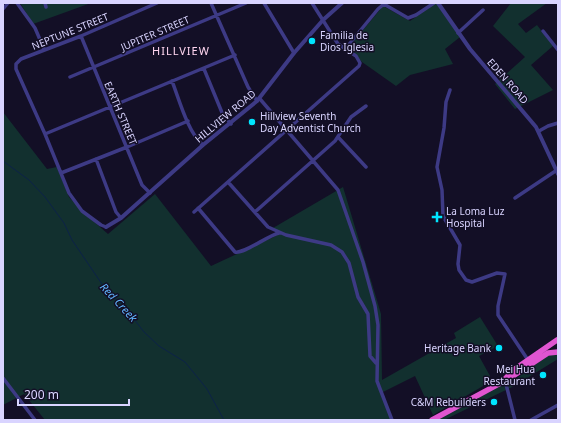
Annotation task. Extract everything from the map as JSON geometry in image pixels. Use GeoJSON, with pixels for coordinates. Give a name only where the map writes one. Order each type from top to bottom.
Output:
{"type":"FeatureCollection","features":[{"type":"Feature","properties":{"kind":"highway"},"geometry":{"type":"LineString","coordinates":[[505,379],[508,374],[558,340]]}},
{"type":"Feature","properties":{"kind":"highway"},"geometry":{"type":"LineString","coordinates":[[558,340],[558,348]]}},
{"type":"Feature","properties":{"kind":"highway"},"geometry":{"type":"LineString","coordinates":[[432,420],[505,379],[510,378],[548,353],[558,352]]}},
{"type":"Feature","properties":{"kind":"street"},"geometry":{"type":"LineString","coordinates":[[3,9],[8,3]]}},
{"type":"Feature","properties":{"kind":"street"},"geometry":{"type":"LineString","coordinates":[[17,3],[35,28],[44,49]]}},
{"type":"Feature","properties":{"kind":"street","name":"NEPTUNE STREET"},"geometry":{"type":"LineString","coordinates":[[45,134],[16,69],[16,64],[21,59],[44,49],[81,36],[158,3]]}},
{"type":"Feature","properties":{"kind":"street"},"geometry":{"type":"LineString","coordinates":[[211,3],[248,87],[313,160],[340,194],[363,262],[377,316],[376,363],[379,387],[392,420]]}},
{"type":"Feature","properties":{"kind":"street","name":"JUPITER STREET"},"geometry":{"type":"LineString","coordinates":[[70,77],[246,3]]}},
{"type":"Feature","properties":{"kind":"street"},"geometry":{"type":"LineString","coordinates":[[264,3],[294,53]]}},
{"type":"Feature","properties":{"kind":"street"},"geometry":{"type":"LineString","coordinates":[[194,212],[286,129],[358,69],[359,60],[346,48],[338,44],[312,3]]}},
{"type":"Feature","properties":{"kind":"street","name":"HILLVIEW ROAD"},"geometry":{"type":"LineString","coordinates":[[106,227],[121,218],[151,194],[203,145],[231,124],[258,100],[294,53],[323,20],[341,3]]}},
{"type":"Feature","properties":{"kind":"street"},"geometry":{"type":"LineString","coordinates":[[346,48],[378,8],[383,4],[408,18],[416,15],[434,3]]}},
{"type":"Feature","properties":{"kind":"street","name":"EDEN ROAD"},"geometry":{"type":"LineString","coordinates":[[438,3],[458,33],[487,70],[523,110],[539,131],[557,172]]}},
{"type":"Feature","properties":{"kind":"street"},"geometry":{"type":"LineString","coordinates":[[458,33],[483,10]]}},
{"type":"Feature","properties":{"kind":"street"},"geometry":{"type":"LineString","coordinates":[[543,31],[558,50]]}},
{"type":"Feature","properties":{"kind":"street","name":"EARTH STREET"},"geometry":{"type":"LineString","coordinates":[[81,36],[109,108],[142,185],[151,194]]}},
{"type":"Feature","properties":{"kind":"street"},"geometry":{"type":"LineString","coordinates":[[106,227],[101,225],[74,203],[65,186],[61,172],[45,134],[235,55]]}},
{"type":"Feature","properties":{"kind":"street"},"geometry":{"type":"LineString","coordinates":[[204,69],[223,115],[231,124]]}},
{"type":"Feature","properties":{"kind":"street"},"geometry":{"type":"LineString","coordinates":[[172,81],[188,121],[198,140],[203,145]]}},
{"type":"Feature","properties":{"kind":"street"},"geometry":{"type":"LineString","coordinates":[[450,90],[446,102],[444,128],[437,167],[442,190],[443,216],[460,246],[458,264],[459,270],[466,280],[472,282],[497,273],[505,274],[498,306],[498,315],[528,360]]}},
{"type":"Feature","properties":{"kind":"street"},"geometry":{"type":"LineString","coordinates":[[256,212],[338,137],[351,117],[366,106]]}},
{"type":"Feature","properties":{"kind":"street"},"geometry":{"type":"LineString","coordinates":[[61,172],[127,148],[188,121]]}},
{"type":"Feature","properties":{"kind":"street"},"geometry":{"type":"LineString","coordinates":[[539,131],[558,123]]}},
{"type":"Feature","properties":{"kind":"street"},"geometry":{"type":"LineString","coordinates":[[338,137],[366,167]]}},
{"type":"Feature","properties":{"kind":"street"},"geometry":{"type":"LineString","coordinates":[[96,159],[116,212],[121,218]]}},
{"type":"Feature","properties":{"kind":"street"},"geometry":{"type":"LineString","coordinates":[[515,198],[557,172]]}},
{"type":"Feature","properties":{"kind":"street"},"geometry":{"type":"LineString","coordinates":[[228,182],[256,212],[268,228],[279,233],[332,245],[342,252],[346,257],[358,297],[368,314],[370,356],[376,363]]}},
{"type":"Feature","properties":{"kind":"street"},"geometry":{"type":"LineString","coordinates":[[198,208],[235,252],[241,252],[265,238],[279,233]]}},
{"type":"Feature","properties":{"kind":"street"},"geometry":{"type":"LineString","coordinates":[[265,238],[268,228]]}},
{"type":"Feature","properties":{"kind":"street"},"geometry":{"type":"LineString","coordinates":[[3,378],[35,420]]}},
{"type":"Feature","properties":{"kind":"street"},"geometry":{"type":"LineString","coordinates":[[505,379],[515,420]]}},
{"type":"Feature","properties":{"kind":"street"},"geometry":{"type":"LineString","coordinates":[[531,420],[558,405]]}},
{"type":"Feature","properties":{"kind":"green space"},"geometry":{"type":"Polygon","coordinates":[[[20,3],[91,3],[33,24],[20,3]]]}},
{"type":"Feature","properties":{"kind":"green space"},"geometry":{"type":"Polygon","coordinates":[[[436,3],[460,37],[445,49],[453,64],[410,75],[396,86],[362,62],[348,48],[383,6],[410,21],[436,3]]]}},
{"type":"Feature","properties":{"kind":"green space"},"geometry":{"type":"Polygon","coordinates":[[[511,3],[547,3],[518,24],[526,33],[537,25],[553,46],[531,65],[553,90],[515,109],[495,84],[525,57],[493,26],[511,3]]]}},
{"type":"Feature","properties":{"kind":"green space"},"geometry":{"type":"Polygon","coordinates":[[[3,112],[47,169],[57,167],[69,197],[83,212],[108,234],[155,194],[211,266],[280,234],[273,228],[343,187],[381,314],[382,380],[456,338],[454,333],[480,317],[498,346],[479,356],[490,376],[490,382],[433,415],[415,376],[381,393],[393,420],[45,420],[24,394],[3,405],[3,112]]]}},
{"type":"Feature","properties":{"kind":"green space"},"geometry":{"type":"Polygon","coordinates":[[[558,354],[558,359],[514,386],[444,420],[437,420],[494,387],[516,379],[549,355],[558,354]]]}},
{"type":"Feature","properties":{"kind":"waterway","name":"Red Creek"},"geometry":{"type":"LineString","coordinates":[[3,161],[29,180],[45,197],[64,223],[72,240],[106,290],[123,305],[144,332],[159,346],[185,362],[207,389],[224,420]]}},
{"type":"Feature","properties":{"kind":"place","name":"Familia de Dios Iglesia"},"geometry":{"type":"Point","coordinates":[312,41]}},
{"type":"Feature","properties":{"kind":"place","name":"Hillview Seventh Day Adventist Church"},"geometry":{"type":"Point","coordinates":[252,122]}},
{"type":"Feature","properties":{"kind":"place","name":"La Loma Luz Hospital"},"geometry":{"type":"Point","coordinates":[437,217]}},
{"type":"Feature","properties":{"kind":"place","name":"Heritage Bank"},"geometry":{"type":"Point","coordinates":[499,348]}},
{"type":"Feature","properties":{"kind":"place","name":"Mei Hua Restaurant"},"geometry":{"type":"Point","coordinates":[543,375]}},
{"type":"Feature","properties":{"kind":"place","name":"C&M Rebuilders"},"geometry":{"type":"Point","coordinates":[494,402]}},
{"type":"Feature","properties":{"kind":"district","name":"HILLVIEW"},"geometry":{"type":"Point","coordinates":[181,50]}}]}
